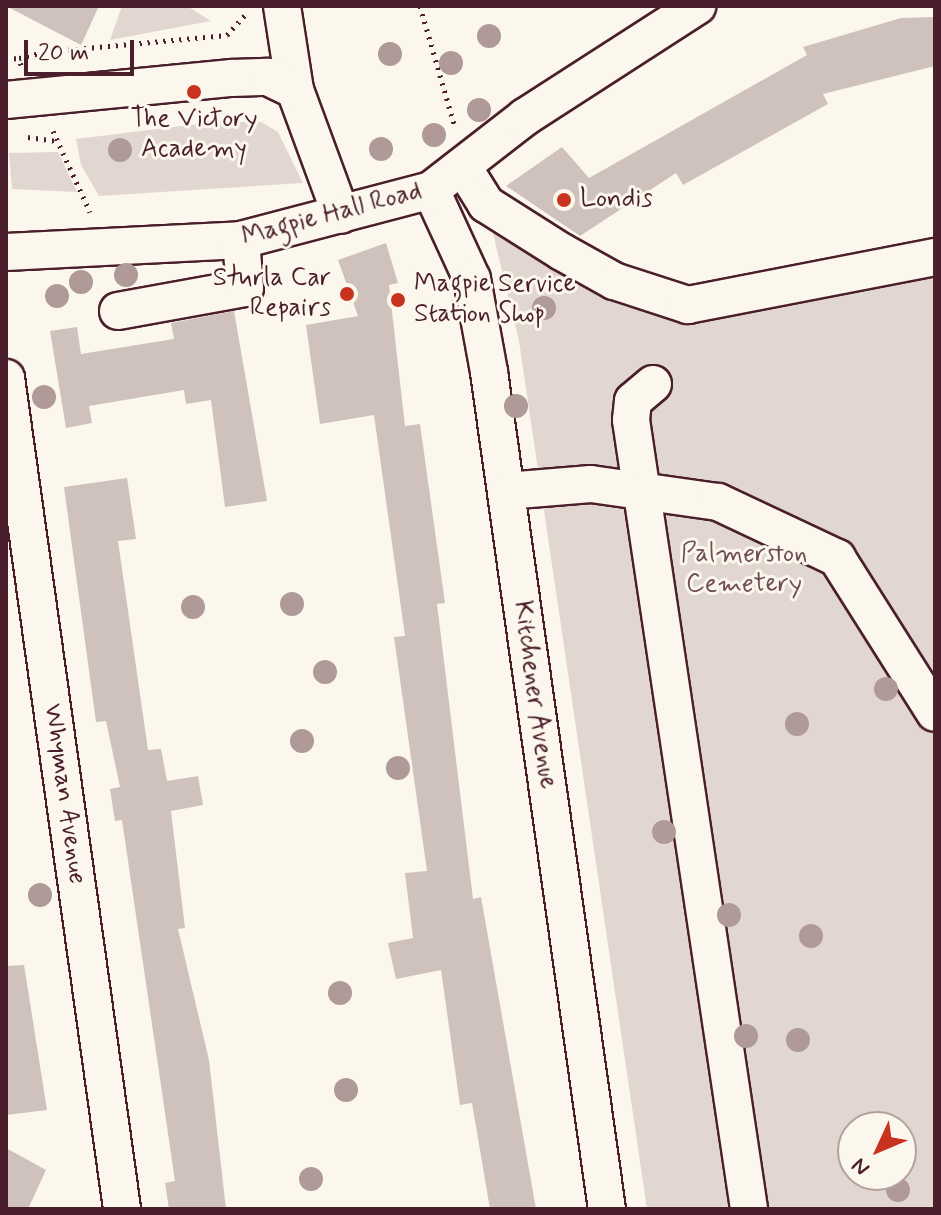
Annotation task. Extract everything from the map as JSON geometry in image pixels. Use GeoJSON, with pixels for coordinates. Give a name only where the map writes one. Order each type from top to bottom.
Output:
{"type":"FeatureCollection","features":[{"type":"Feature","properties":{"kind":"street"},"geometry":{"type":"LineString","coordinates":[[282,6],[295,90],[341,215]]}},
{"type":"Feature","properties":{"kind":"street","name":"Magpie Hall Road"},"geometry":{"type":"LineString","coordinates":[[6,252],[241,240],[431,190],[525,117],[697,6]]}},
{"type":"Feature","properties":{"kind":"street"},"geometry":{"type":"LineString","coordinates":[[6,100],[232,78],[268,77],[295,90]]}},
{"type":"Feature","properties":{"kind":"street"},"geometry":{"type":"LineString","coordinates":[[463,167],[486,204],[562,252],[614,281],[688,305],[935,257]]}},
{"type":"Feature","properties":{"kind":"street","name":"Kitchener Avenue"},"geometry":{"type":"LineString","coordinates":[[431,190],[472,279],[506,491],[607,1209]]}},
{"type":"Feature","properties":{"kind":"street"},"geometry":{"type":"LineString","coordinates":[[118,311],[245,288],[241,240]]}},
{"type":"Feature","properties":{"kind":"street","name":"Whyman Avenue"},"geometry":{"type":"LineString","coordinates":[[6,378],[122,1209]]}},
{"type":"Feature","properties":{"kind":"street"},"geometry":{"type":"LineString","coordinates":[[653,384],[632,410],[641,490],[749,1209]]}},
{"type":"Feature","properties":{"kind":"street"},"geometry":{"type":"LineString","coordinates":[[506,491],[591,484],[718,502],[837,558],[935,713]]}},
{"type":"Feature","properties":{"kind":"path"},"geometry":{"type":"LineString","coordinates":[[44,52],[227,35],[253,6]]}},
{"type":"Feature","properties":{"kind":"path"},"geometry":{"type":"LineString","coordinates":[[420,6],[463,167]]}},
{"type":"Feature","properties":{"kind":"path"},"geometry":{"type":"LineString","coordinates":[[6,59],[19,58]]}},
{"type":"Feature","properties":{"kind":"path"},"geometry":{"type":"LineString","coordinates":[[58,141],[88,196]]}},
{"type":"Feature","properties":{"kind":"green space"},"geometry":{"type":"Polygon","coordinates":[[[122,6],[187,6],[211,21],[110,40],[122,6]]]}},
{"type":"Feature","properties":{"kind":"green space"},"geometry":{"type":"Polygon","coordinates":[[[214,122],[261,122],[278,132],[303,183],[99,196],[81,165],[76,139],[214,122]]]}},
{"type":"Feature","properties":{"kind":"green space"},"geometry":{"type":"Polygon","coordinates":[[[58,152],[77,192],[12,189],[9,153],[58,152]]]}},
{"type":"Feature","properties":{"kind":"green space","name":"Palmerston Cemetery"},"geometry":{"type":"Polygon","coordinates":[[[486,204],[664,300],[935,257],[935,1209],[647,1209],[519,341],[486,204]]]}},
{"type":"Feature","properties":{"kind":"building"},"geometry":{"type":"Polygon","coordinates":[[[6,6],[99,6],[81,45],[6,6]]]}},
{"type":"Feature","properties":{"kind":"building"},"geometry":{"type":"Polygon","coordinates":[[[935,17],[935,66],[823,94],[828,104],[683,185],[676,173],[580,236],[506,186],[562,147],[589,178],[807,55],[803,47],[901,18],[935,17]]]}},
{"type":"Feature","properties":{"kind":"building"},"geometry":{"type":"Polygon","coordinates":[[[386,243],[398,283],[389,285],[405,426],[420,424],[445,603],[437,604],[473,899],[481,897],[536,1209],[490,1209],[472,1103],[460,1105],[441,970],[396,979],[388,943],[413,938],[405,873],[427,871],[394,637],[405,636],[374,415],[320,424],[306,325],[358,316],[338,260],[386,243]]]}},
{"type":"Feature","properties":{"kind":"building"},"geometry":{"type":"Polygon","coordinates":[[[234,311],[267,501],[225,507],[211,400],[186,404],[184,390],[89,406],[92,423],[66,428],[50,331],[77,327],[81,354],[174,339],[171,323],[234,311]]]}},
{"type":"Feature","properties":{"kind":"building"},"geometry":{"type":"Polygon","coordinates":[[[127,478],[136,539],[118,541],[148,750],[161,749],[167,781],[198,776],[203,805],[171,811],[185,928],[178,929],[209,1060],[226,1209],[169,1209],[165,1183],[175,1181],[122,820],[115,821],[110,789],[120,787],[106,721],[96,722],[64,487],[127,478]]]}},
{"type":"Feature","properties":{"kind":"building"},"geometry":{"type":"Polygon","coordinates":[[[24,965],[47,1110],[6,1115],[6,966],[24,965]]]}},
{"type":"Feature","properties":{"kind":"building"},"geometry":{"type":"Polygon","coordinates":[[[6,1148],[46,1170],[28,1209],[6,1209],[6,1148]]]}},
{"type":"Feature","properties":{"kind":"place","name":"The Victory Academy"},"geometry":{"type":"Point","coordinates":[194,92]}},
{"type":"Feature","properties":{"kind":"place","name":"Londis"},"geometry":{"type":"Point","coordinates":[564,200]}},
{"type":"Feature","properties":{"kind":"place","name":"Sturla Car Repairs"},"geometry":{"type":"Point","coordinates":[347,294]}},
{"type":"Feature","properties":{"kind":"place","name":"Magpie Service Station Shop"},"geometry":{"type":"Point","coordinates":[398,300]}}]}
